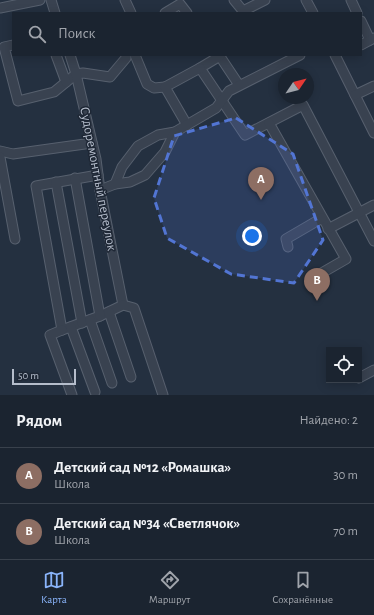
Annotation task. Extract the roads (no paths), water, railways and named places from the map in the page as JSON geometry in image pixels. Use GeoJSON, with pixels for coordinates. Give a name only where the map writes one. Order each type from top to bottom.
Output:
{"type":"FeatureCollection","features":[{"type":"Feature","properties":{"kind":"street"},"geometry":{"type":"LineString","coordinates":[[0,8],[40,0]]}},
{"type":"Feature","properties":{"kind":"street"},"geometry":{"type":"LineString","coordinates":[[51,0],[55,12]]}},
{"type":"Feature","properties":{"kind":"street"},"geometry":{"type":"LineString","coordinates":[[125,0],[131,12]]}},
{"type":"Feature","properties":{"kind":"street"},"geometry":{"type":"LineString","coordinates":[[234,0],[243,11],[265,0]]}},
{"type":"Feature","properties":{"kind":"street"},"geometry":{"type":"LineString","coordinates":[[351,0],[357,12]]}},
{"type":"Feature","properties":{"kind":"street"},"geometry":{"type":"LineString","coordinates":[[310,1],[313,12]]}},
{"type":"Feature","properties":{"kind":"street"},"geometry":{"type":"LineString","coordinates":[[167,12],[182,2],[187,12]]}},
{"type":"Feature","properties":{"kind":"street"},"geometry":{"type":"LineString","coordinates":[[362,22],[372,39],[362,44]]}},
{"type":"Feature","properties":{"kind":"street"},"geometry":{"type":"LineString","coordinates":[[12,45],[4,47],[18,101],[54,92],[76,74],[110,77],[126,58],[126,56]]}},
{"type":"Feature","properties":{"kind":"street"},"geometry":{"type":"LineString","coordinates":[[56,56],[66,82]]}},
{"type":"Feature","properties":{"kind":"street","name":"Судоремонтный переулок"},"geometry":{"type":"LineString","coordinates":[[70,56],[96,159],[100,190],[123,305]]}},
{"type":"Feature","properties":{"kind":"street"},"geometry":{"type":"LineString","coordinates":[[135,56],[147,84],[154,88],[165,87],[218,56]]}},
{"type":"Feature","properties":{"kind":"street"},"geometry":{"type":"LineString","coordinates":[[221,56],[238,86]]}},
{"type":"Feature","properties":{"kind":"street"},"geometry":{"type":"LineString","coordinates":[[115,184],[122,167],[138,146],[158,135],[175,132],[216,108],[229,91],[298,56]]}},
{"type":"Feature","properties":{"kind":"street"},"geometry":{"type":"LineString","coordinates":[[337,56],[374,133]]}},
{"type":"Feature","properties":{"kind":"street"},"geometry":{"type":"LineString","coordinates":[[200,68],[245,135],[303,105],[374,240]]}},
{"type":"Feature","properties":{"kind":"street"},"geometry":{"type":"LineString","coordinates":[[355,95],[374,86]]}},
{"type":"Feature","properties":{"kind":"street"},"geometry":{"type":"LineString","coordinates":[[165,87],[187,125]]}},
{"type":"Feature","properties":{"kind":"street"},"geometry":{"type":"LineString","coordinates":[[269,122],[346,259],[313,278]]}},
{"type":"Feature","properties":{"kind":"street"},"geometry":{"type":"LineString","coordinates":[[100,190],[115,184],[130,182],[145,175],[165,152],[175,132]]}},
{"type":"Feature","properties":{"kind":"street"},"geometry":{"type":"LineString","coordinates":[[0,151],[13,154],[92,143]]}},
{"type":"Feature","properties":{"kind":"street"},"geometry":{"type":"LineString","coordinates":[[0,157],[14,239]]}},
{"type":"Feature","properties":{"kind":"street"},"geometry":{"type":"LineString","coordinates":[[62,330],[36,186],[98,175]]}},
{"type":"Feature","properties":{"kind":"street"},"geometry":{"type":"LineString","coordinates":[[75,178],[104,314],[131,376]]}},
{"type":"Feature","properties":{"kind":"street"},"geometry":{"type":"LineString","coordinates":[[56,182],[86,322],[112,384]]}},
{"type":"Feature","properties":{"kind":"street"},"geometry":{"type":"LineString","coordinates":[[328,229],[374,205]]}},
{"type":"Feature","properties":{"kind":"street"},"geometry":{"type":"LineString","coordinates":[[288,247],[286,239],[322,218]]}},
{"type":"Feature","properties":{"kind":"street"},"geometry":{"type":"LineString","coordinates":[[72,395],[50,335],[86,322],[123,305],[134,308],[163,395]]}},
{"type":"Feature","properties":{"kind":"street"},"geometry":{"type":"LineString","coordinates":[[71,327],[95,392]]}},
{"type":"Feature","properties":{"kind":"street"},"geometry":{"type":"LineString","coordinates":[[362,376],[374,370]]}},
{"type":"Feature","properties":{"kind":"place","name":"Детский сад №12 «Ромашка»"},"geometry":{"type":"Point","coordinates":[261,200]}},
{"type":"Feature","properties":{"kind":"place","name":"Детский сад №34 «Светлячок»"},"geometry":{"type":"Point","coordinates":[317,301]}}]}
